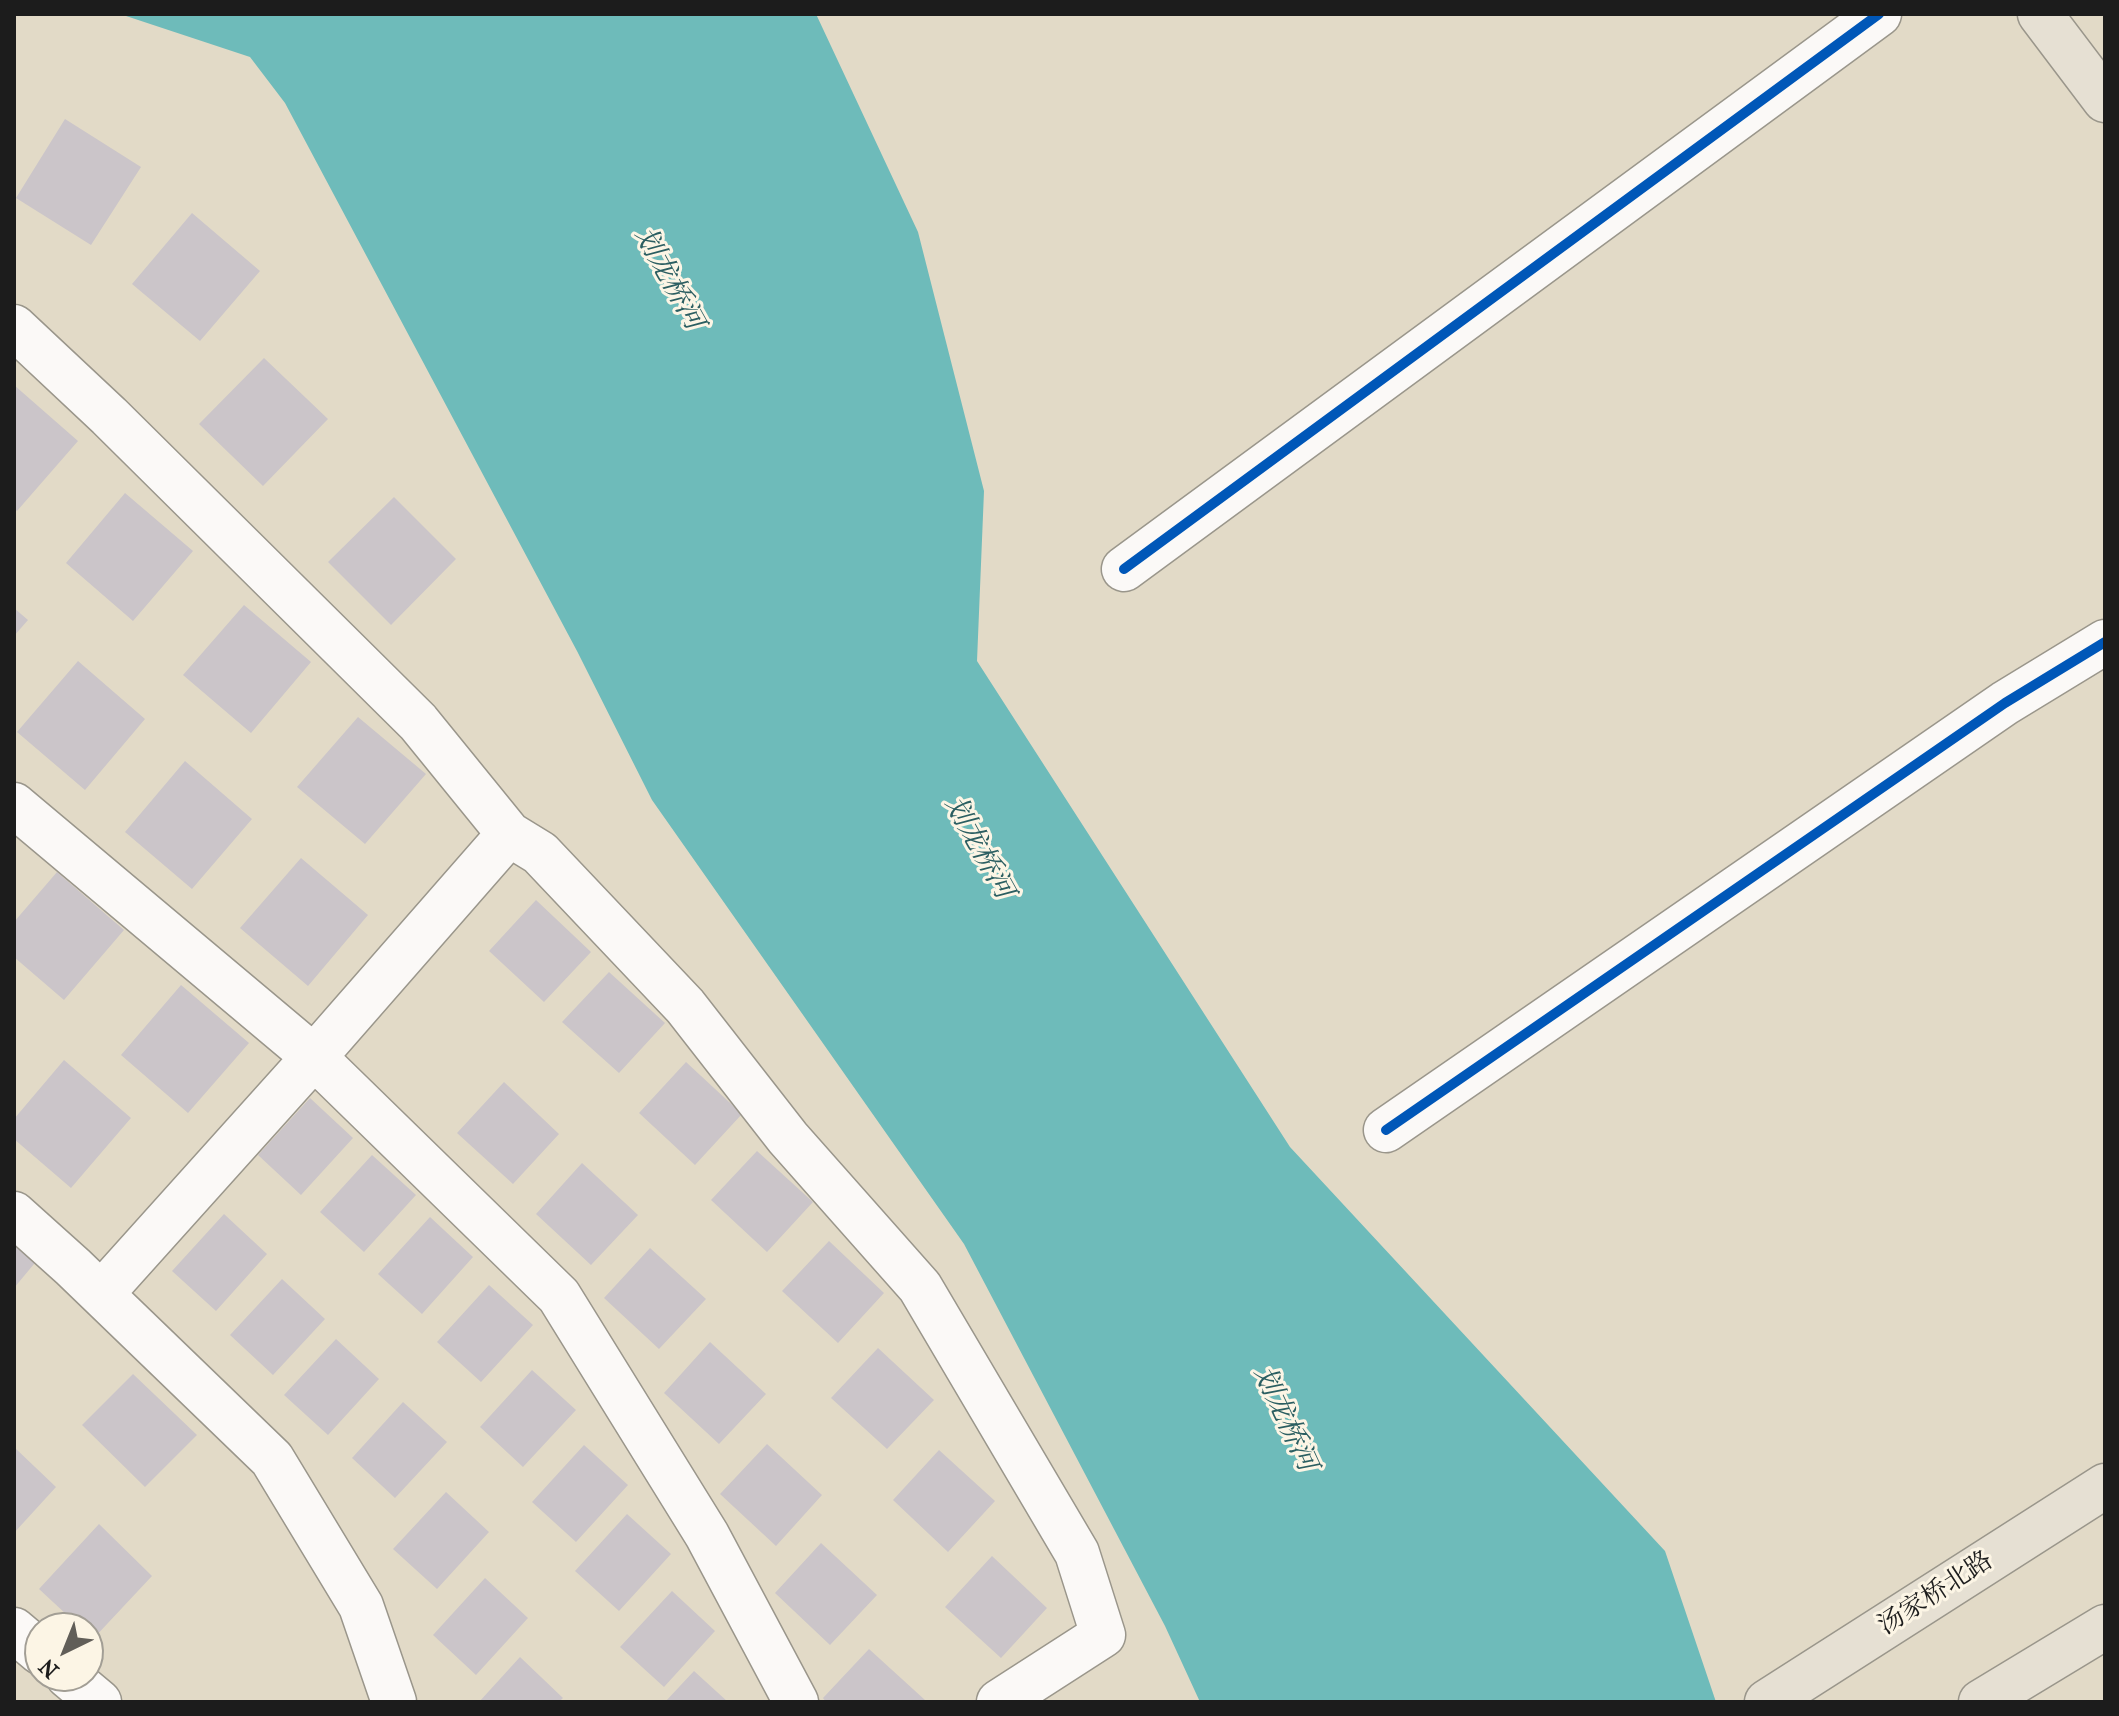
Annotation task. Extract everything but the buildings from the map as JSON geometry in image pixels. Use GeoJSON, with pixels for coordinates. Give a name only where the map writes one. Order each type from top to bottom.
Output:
{"type":"FeatureCollection","features":[{"type":"Feature","properties":{"kind":"main road"},"geometry":{"type":"LineString","coordinates":[[2040,14],[2105,100]]}},
{"type":"Feature","properties":{"kind":"main road","name":"汤家桥北路"},"geometry":{"type":"LineString","coordinates":[[1767,1702],[2105,1486]]}},
{"type":"Feature","properties":{"kind":"main road"},"geometry":{"type":"LineString","coordinates":[[1981,1702],[2105,1627]]}},
{"type":"Feature","properties":{"kind":"street"},"geometry":{"type":"LineString","coordinates":[[1124,569],[1879,14]]}},
{"type":"Feature","properties":{"kind":"street"},"geometry":{"type":"LineString","coordinates":[[14,327],[109,416],[418,722],[509,834],[540,853],[685,1006],[788,1138],[920,1287],[1077,1553],[1103,1635],[999,1702]]}},
{"type":"Feature","properties":{"kind":"street"},"geometry":{"type":"LineString","coordinates":[[1386,1130],[2005,703],[2105,642]]}},
{"type":"Feature","properties":{"kind":"street"},"geometry":{"type":"LineString","coordinates":[[14,805],[314,1057],[559,1296],[707,1535],[796,1702]]}},
{"type":"Feature","properties":{"kind":"street"},"geometry":{"type":"LineString","coordinates":[[101,1294],[509,834]]}},
{"type":"Feature","properties":{"kind":"street"},"geometry":{"type":"LineString","coordinates":[[14,1214],[272,1459],[361,1606],[394,1702]]}},
{"type":"Feature","properties":{"kind":"water","name":"划龙桥河"},"geometry":{"type":"Polygon","coordinates":[[[120,14],[816,14],[918,232],[984,491],[977,661],[1290,1147],[1665,1551],[1716,1702],[1200,1702],[1165,1626],[964,1244],[652,800],[577,651],[285,103],[250,57],[120,14]]]}},
{"type":"Feature","properties":{"kind":"cycle path"},"geometry":{"type":"LineString","coordinates":[[1124,569],[1879,14]]}},
{"type":"Feature","properties":{"kind":"cycle path"},"geometry":{"type":"LineString","coordinates":[[1386,1130],[2005,703],[2105,642]]}}]}
